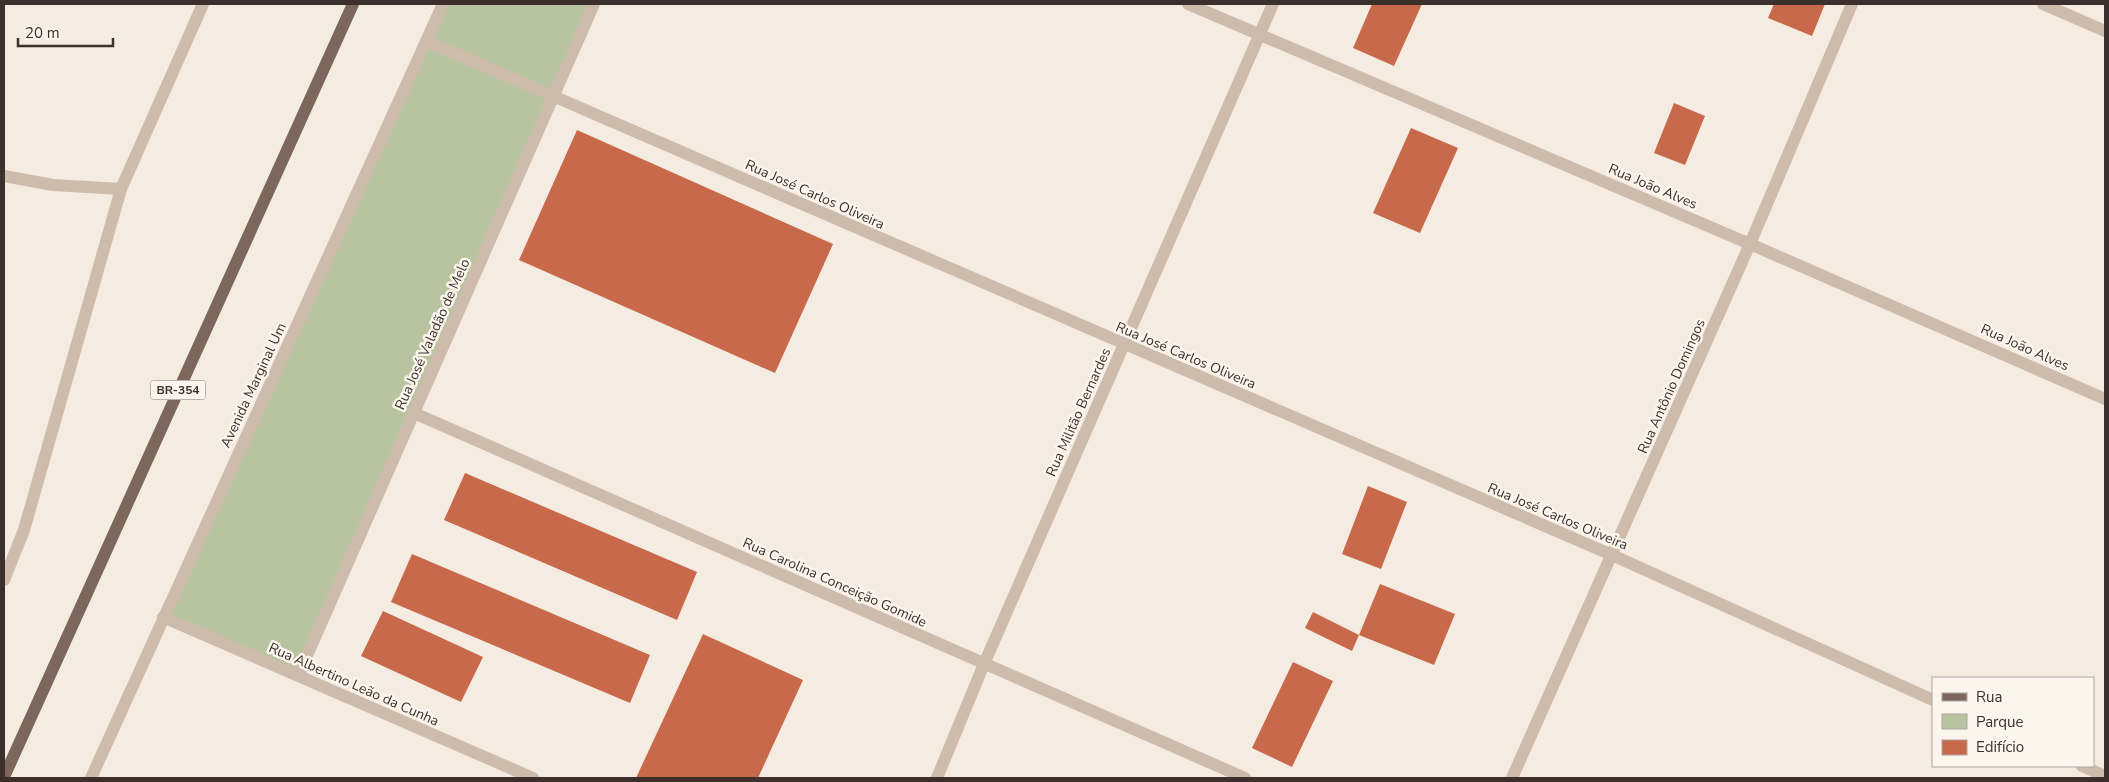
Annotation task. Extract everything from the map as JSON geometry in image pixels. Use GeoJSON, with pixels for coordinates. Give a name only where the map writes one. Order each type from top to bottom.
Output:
{"type":"FeatureCollection","features":[{"type":"Feature","properties":{"kind":"main road","name":"BR-354"},"geometry":{"type":"LineString","coordinates":[[5,770],[353,4]]}},
{"type":"Feature","properties":{"kind":"street"},"geometry":{"type":"LineString","coordinates":[[4,580],[24,530],[121,189],[203,4]]}},
{"type":"Feature","properties":{"kind":"street","name":"Avenida Marginal Um"},"geometry":{"type":"LineString","coordinates":[[91,778],[443,4]]}},
{"type":"Feature","properties":{"kind":"street","name":"Rua José Valadão de Melo"},"geometry":{"type":"LineString","coordinates":[[298,676],[594,4]]}},
{"type":"Feature","properties":{"kind":"street","name":"Rua João Alves"},"geometry":{"type":"LineString","coordinates":[[1188,4],[1750,244],[2105,399]]}},
{"type":"Feature","properties":{"kind":"street","name":"Rua Militão Bernardes"},"geometry":{"type":"LineString","coordinates":[[937,778],[984,664],[1274,4]]}},
{"type":"Feature","properties":{"kind":"street","name":"Rua Antônio Domingos"},"geometry":{"type":"LineString","coordinates":[[1512,778],[1750,244],[1852,4]]}},
{"type":"Feature","properties":{"kind":"street"},"geometry":{"type":"LineString","coordinates":[[2043,4],[2105,31]]}},
{"type":"Feature","properties":{"kind":"street","name":"Rua José Carlos Oliveira"},"geometry":{"type":"LineString","coordinates":[[426,41],[1612,555],[1932,700]]}},
{"type":"Feature","properties":{"kind":"street"},"geometry":{"type":"LineString","coordinates":[[4,176],[53,185],[121,189]]}},
{"type":"Feature","properties":{"kind":"street","name":"Rua Carolina Conceição Gomide"},"geometry":{"type":"LineString","coordinates":[[414,413],[1246,778]]}},
{"type":"Feature","properties":{"kind":"street","name":"Rua Albertino Leão da Cunha"},"geometry":{"type":"LineString","coordinates":[[163,617],[533,778]]}},
{"type":"Feature","properties":{"kind":"street"},"geometry":{"type":"LineString","coordinates":[[2086,767],[2104,772]]}},
{"type":"Feature","properties":{"kind":"green space"},"geometry":{"type":"Polygon","coordinates":[[[443,4],[594,4],[298,676],[163,617],[443,4]]]}},
{"type":"Feature","properties":{"kind":"building"},"geometry":{"type":"Polygon","coordinates":[[[1372,4],[1422,4],[1394,66],[1353,48],[1372,4]]]}},
{"type":"Feature","properties":{"kind":"building"},"geometry":{"type":"Polygon","coordinates":[[[1774,4],[1825,4],[1812,36],[1768,18],[1774,4]]]}},
{"type":"Feature","properties":{"kind":"building"},"geometry":{"type":"Polygon","coordinates":[[[1674,103],[1705,116],[1685,165],[1654,153],[1674,103]]]}},
{"type":"Feature","properties":{"kind":"building"},"geometry":{"type":"Polygon","coordinates":[[[1411,128],[1458,148],[1420,233],[1373,213],[1411,128]]]}},
{"type":"Feature","properties":{"kind":"building"},"geometry":{"type":"Polygon","coordinates":[[[577,130],[833,244],[775,373],[519,260],[577,130]]]}},
{"type":"Feature","properties":{"kind":"building"},"geometry":{"type":"Polygon","coordinates":[[[465,473],[697,572],[677,620],[444,520],[465,473]]]}},
{"type":"Feature","properties":{"kind":"building"},"geometry":{"type":"Polygon","coordinates":[[[1368,486],[1407,502],[1381,569],[1342,554],[1368,486]]]}},
{"type":"Feature","properties":{"kind":"building"},"geometry":{"type":"Polygon","coordinates":[[[412,554],[650,655],[630,703],[391,602],[412,554]]]}},
{"type":"Feature","properties":{"kind":"building"},"geometry":{"type":"Polygon","coordinates":[[[1380,584],[1455,614],[1434,665],[1359,635],[1380,584]]]}},
{"type":"Feature","properties":{"kind":"building"},"geometry":{"type":"Polygon","coordinates":[[[383,611],[483,657],[461,702],[361,656],[383,611]]]}},
{"type":"Feature","properties":{"kind":"building"},"geometry":{"type":"Polygon","coordinates":[[[1313,612],[1359,635],[1352,651],[1305,628],[1313,612]]]}},
{"type":"Feature","properties":{"kind":"building"},"geometry":{"type":"Polygon","coordinates":[[[703,634],[803,680],[758,778],[636,778],[703,634]]]}},
{"type":"Feature","properties":{"kind":"building"},"geometry":{"type":"Polygon","coordinates":[[[1293,662],[1333,681],[1292,767],[1252,748],[1293,662]]]}}]}
